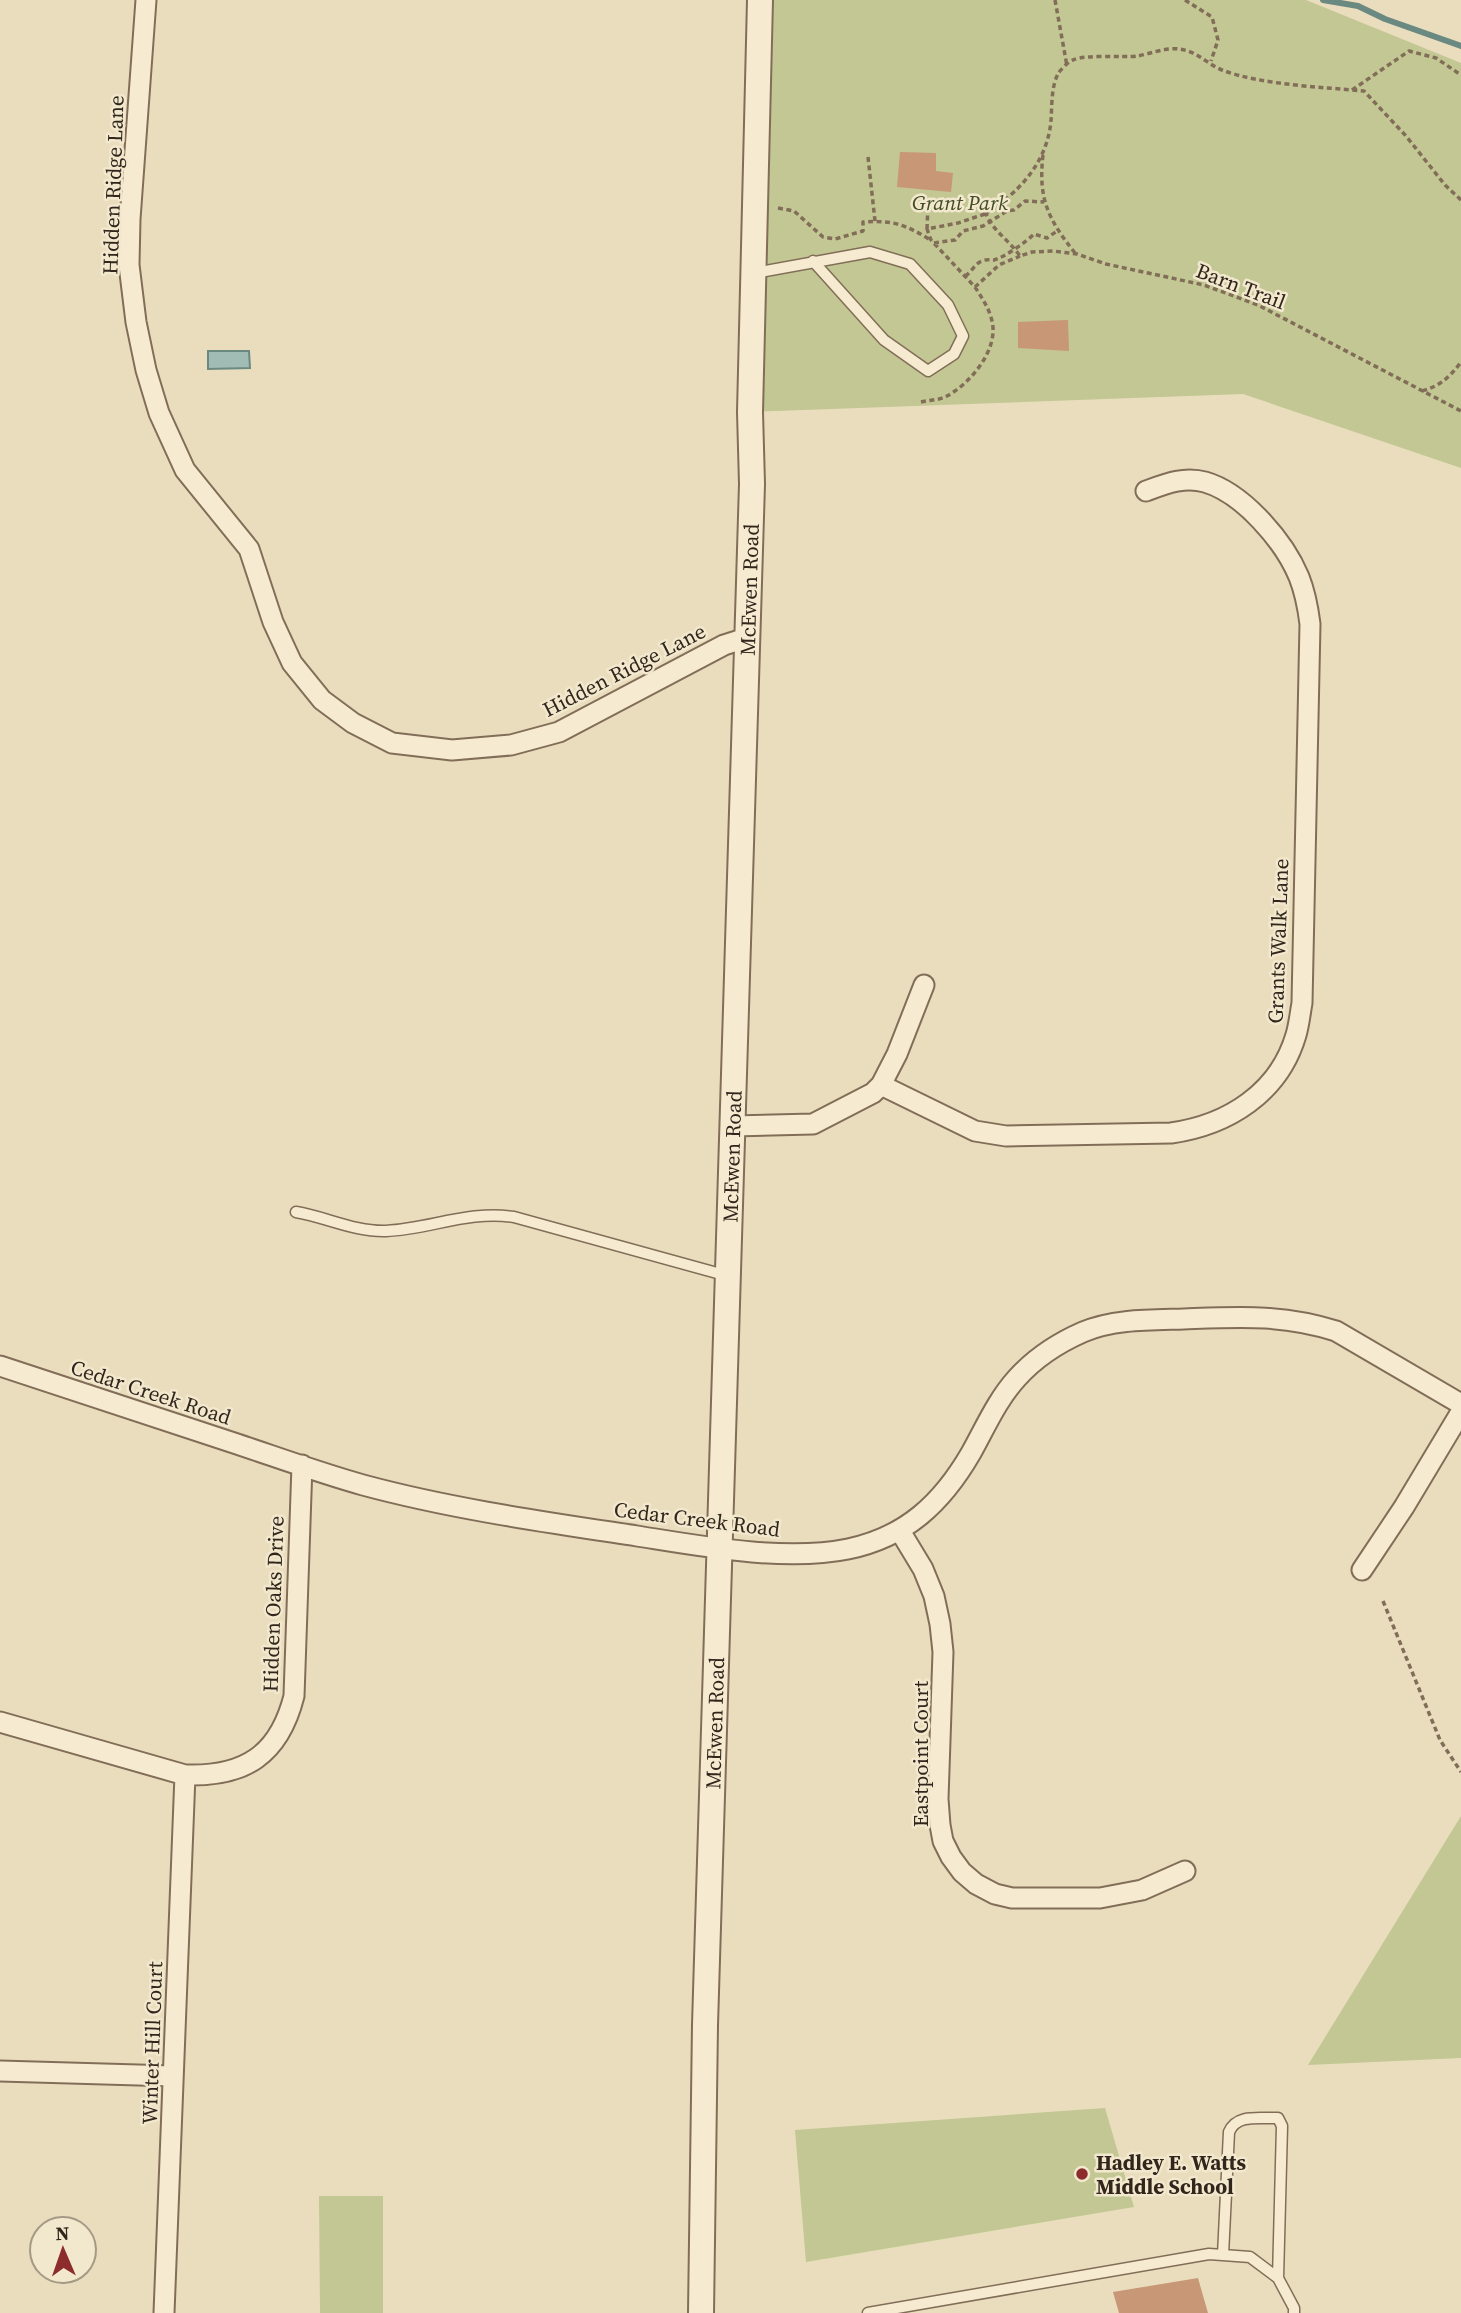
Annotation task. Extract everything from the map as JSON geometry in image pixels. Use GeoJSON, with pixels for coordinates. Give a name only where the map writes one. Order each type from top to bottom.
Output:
{"type":"FeatureCollection","features":[{"type":"Feature","properties":{"kind":"street","name":"Hidden Ridge Lane"},"geometry":{"type":"LineString","coordinates":[[146,0],[129,265],[136,322],[146,370],[162,422],[185,470],[249,549],[273,622],[292,663],[322,699],[353,723],[392,743],[452,750],[511,745],[559,732],[724,645],[746,638]]}},
{"type":"Feature","properties":{"kind":"street","name":"McEwen Road"},"geometry":{"type":"LineString","coordinates":[[701,2313],[705,2025],[752,484],[750,412],[760,0]]}},
{"type":"Feature","properties":{"kind":"street","name":"Grants Walk Lane"},"geometry":{"type":"LineString","coordinates":[[881,1085],[986,1134],[1006,1136],[1171,1133],[1196,1130],[1240,1111],[1272,1082],[1288,1057],[1296,1035],[1302,1003],[1310,624],[1306,600],[1299,577],[1281,544],[1250,510],[1230,495],[1204,482],[1175,481],[1146,491]]}},
{"type":"Feature","properties":{"kind":"street"},"geometry":{"type":"LineString","coordinates":[[732,1126],[813,1124],[873,1093],[881,1085],[897,1054],[924,985]]}},
{"type":"Feature","properties":{"kind":"street","name":"Cedar Creek Road"},"geometry":{"type":"LineString","coordinates":[[0,1366],[356,1483],[449,1505],[720,1549],[819,1553],[848,1549],[900,1531],[920,1517],[944,1492],[968,1457],[996,1407],[1025,1371],[1054,1346],[1085,1331],[1109,1324],[1134,1320],[1275,1317],[1314,1324],[1336,1331],[1461,1404]]}},
{"type":"Feature","properties":{"kind":"street"},"geometry":{"type":"LineString","coordinates":[[1362,1570],[1404,1507],[1461,1412]]}},
{"type":"Feature","properties":{"kind":"street","name":"Hidden Oaks Drive"},"geometry":{"type":"LineString","coordinates":[[0,1722],[185,1775],[209,1776],[234,1771],[256,1760],[276,1740],[289,1715],[294,1696],[302,1465]]}},
{"type":"Feature","properties":{"kind":"street","name":"Eastpoint Court"},"geometry":{"type":"LineString","coordinates":[[900,1531],[923,1569],[934,1596],[940,1624],[943,1653],[938,1799],[940,1825],[943,1841],[962,1872],[986,1889],[1012,1898],[1100,1898],[1142,1890],[1185,1871]]}},
{"type":"Feature","properties":{"kind":"street","name":"Winter Hill Court"},"geometry":{"type":"LineString","coordinates":[[164,2313],[185,1775]]}},
{"type":"Feature","properties":{"kind":"street"},"geometry":{"type":"LineString","coordinates":[[0,2071],[173,2076]]}},
{"type":"Feature","properties":{"kind":"lane"},"geometry":{"type":"LineString","coordinates":[[754,273],[813,261],[870,252],[911,264],[948,305],[963,336],[954,354],[928,371],[884,340],[813,261]]}},
{"type":"Feature","properties":{"kind":"lane"},"geometry":{"type":"LineString","coordinates":[[296,1212],[382,1231],[402,1230],[473,1215],[494,1214],[514,1217],[728,1276]]}},
{"type":"Feature","properties":{"kind":"lane"},"geometry":{"type":"LineString","coordinates":[[1223,2255],[1229,2132],[1233,2124],[1241,2119],[1278,2118],[1282,2126],[1278,2278]]}},
{"type":"Feature","properties":{"kind":"lane"},"geometry":{"type":"LineString","coordinates":[[868,2313],[1209,2254],[1250,2257],[1278,2278],[1294,2313]]}},
{"type":"Feature","properties":{"kind":"path"},"geometry":{"type":"LineString","coordinates":[[1055,0],[1067,66]]}},
{"type":"Feature","properties":{"kind":"path"},"geometry":{"type":"LineString","coordinates":[[1185,0],[1212,17],[1218,40],[1211,62]]}},
{"type":"Feature","properties":{"kind":"path"},"geometry":{"type":"LineString","coordinates":[[1077,254],[1057,231],[1044,202],[1040,181],[1058,74],[1073,60],[1135,56],[1178,48],[1203,57],[1220,69],[1262,79],[1364,91],[1461,200]]}},
{"type":"Feature","properties":{"kind":"path"},"geometry":{"type":"LineString","coordinates":[[1352,90],[1409,51],[1436,58],[1461,75]]}},
{"type":"Feature","properties":{"kind":"path"},"geometry":{"type":"LineString","coordinates":[[928,229],[986,214],[1021,187],[1043,153]]}},
{"type":"Feature","properties":{"kind":"path"},"geometry":{"type":"LineString","coordinates":[[868,157],[875,221]]}},
{"type":"Feature","properties":{"kind":"path"},"geometry":{"type":"LineString","coordinates":[[933,242],[955,240],[963,231],[984,226],[1025,201],[1044,202]]}},
{"type":"Feature","properties":{"kind":"path"},"geometry":{"type":"LineString","coordinates":[[928,203],[928,229],[933,242]]}},
{"type":"Feature","properties":{"kind":"path"},"geometry":{"type":"LineString","coordinates":[[778,208],[794,211],[823,237],[835,239],[863,231],[863,222],[886,220],[910,228],[933,242],[975,287],[999,265],[1020,256],[986,214]]}},
{"type":"Feature","properties":{"kind":"path"},"geometry":{"type":"LineString","coordinates":[[965,276],[972,272],[978,262],[994,260],[1023,245],[1034,234],[1047,238],[1057,231]]}},
{"type":"Feature","properties":{"kind":"path","name":"Barn Trail"},"geometry":{"type":"LineString","coordinates":[[1020,256],[1032,252],[1053,251],[1077,254],[1107,264],[1205,285],[1258,305],[1461,411]]}},
{"type":"Feature","properties":{"kind":"path"},"geometry":{"type":"LineString","coordinates":[[1422,391],[1437,387],[1461,362]]}},
{"type":"Feature","properties":{"kind":"path"},"geometry":{"type":"LineString","coordinates":[[1383,1601],[1440,1740],[1461,1772]]}},
{"type":"Feature","properties":{"kind":"green space","name":"Grant Park"},"geometry":{"type":"Polygon","coordinates":[[[760,0],[1306,0],[1461,63],[1461,468],[1243,394],[750,412],[760,0]]]}},
{"type":"Feature","properties":{"kind":"green space"},"geometry":{"type":"Polygon","coordinates":[[[1461,1816],[1461,2058],[1308,2065],[1461,1816]]]}},
{"type":"Feature","properties":{"kind":"green space"},"geometry":{"type":"Polygon","coordinates":[[[1105,2108],[1134,2207],[806,2262],[795,2130],[1105,2108]]]}},
{"type":"Feature","properties":{"kind":"green space"},"geometry":{"type":"Polygon","coordinates":[[[319,2196],[383,2196],[383,2313],[320,2313],[319,2196]]]}},
{"type":"Feature","properties":{"kind":"water"},"geometry":{"type":"Polygon","coordinates":[[[208,351],[249,351],[250,368],[208,369],[208,351]]]}},
{"type":"Feature","properties":{"kind":"building"},"geometry":{"type":"Polygon","coordinates":[[[900,152],[936,153],[936,171],[953,173],[951,192],[897,187],[900,152]]]}},
{"type":"Feature","properties":{"kind":"building"},"geometry":{"type":"Polygon","coordinates":[[[1068,320],[1069,351],[1018,348],[1018,322],[1068,320]]]}},
{"type":"Feature","properties":{"kind":"building"},"geometry":{"type":"Polygon","coordinates":[[[1198,2278],[1208,2313],[1119,2313],[1113,2292],[1198,2278]]]}},
{"type":"Feature","properties":{"kind":"waterway"},"geometry":{"type":"LineString","coordinates":[[1323,0],[1358,6],[1385,19],[1461,46]]}},
{"type":"Feature","properties":{"kind":"place","name":"Hadley E. Watts Middle School"},"geometry":{"type":"Point","coordinates":[1082,2174]}}]}
